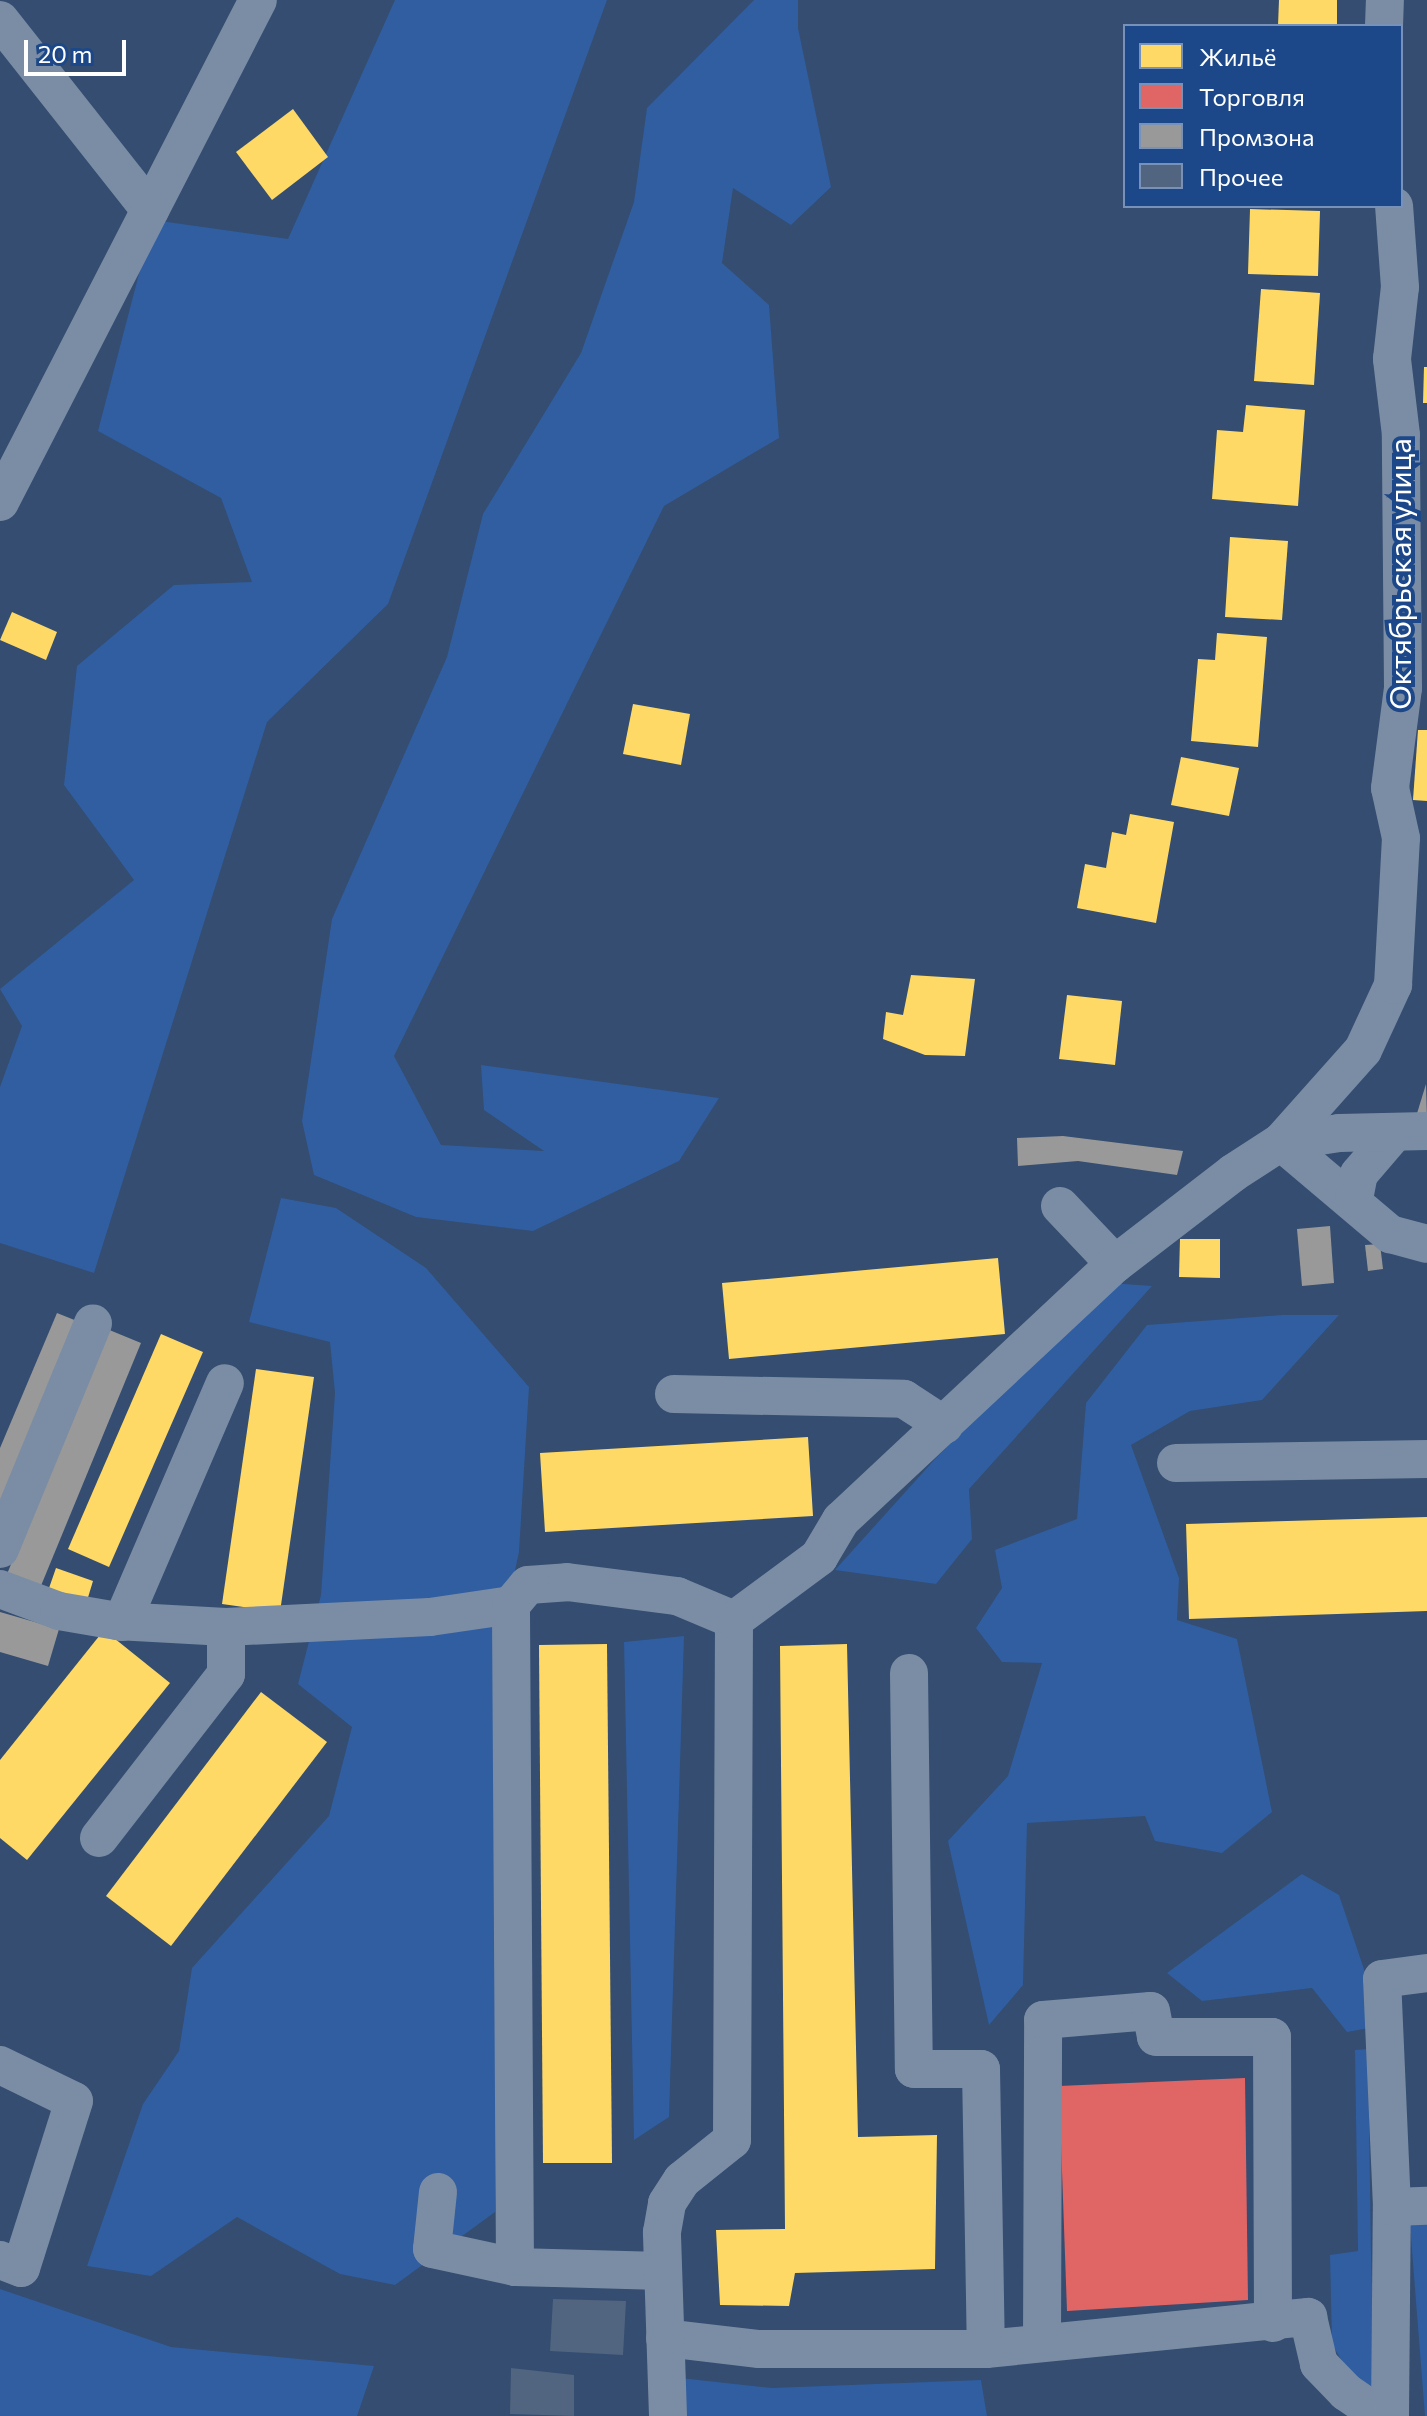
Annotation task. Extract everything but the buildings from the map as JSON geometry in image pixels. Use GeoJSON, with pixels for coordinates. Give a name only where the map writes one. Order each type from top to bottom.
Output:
{"type":"FeatureCollection","features":[{"type":"Feature","properties":{"kind":"street"},"geometry":{"type":"LineString","coordinates":[[0,502],[258,0]]}},
{"type":"Feature","properties":{"kind":"street"},"geometry":{"type":"LineString","coordinates":[[1384,24],[1385,0]]}},
{"type":"Feature","properties":{"kind":"street"},"geometry":{"type":"LineString","coordinates":[[0,20],[150,210]]}},
{"type":"Feature","properties":{"kind":"street","name":"Октябрьская улица"},"geometry":{"type":"LineString","coordinates":[[734,1620],[819,1557],[841,1520],[1115,1264],[1281,1142],[1363,1050],[1393,985],[1414,831],[1390,788],[1403,688],[1414,431],[1392,359],[1414,291],[1394,208]]}},
{"type":"Feature","properties":{"kind":"street"},"geometry":{"type":"LineString","coordinates":[[1281,1142],[1339,1133],[1411,1132]]}},
{"type":"Feature","properties":{"kind":"street"},"geometry":{"type":"LineString","coordinates":[[1354,1199],[1359,1174],[1411,1132]]}},
{"type":"Feature","properties":{"kind":"street"},"geometry":{"type":"LineString","coordinates":[[1281,1142],[1354,1199],[1390,1234],[1427,1244]]}},
{"type":"Feature","properties":{"kind":"street"},"geometry":{"type":"LineString","coordinates":[[1060,1206],[1115,1264]]}},
{"type":"Feature","properties":{"kind":"street"},"geometry":{"type":"LineString","coordinates":[[0,1549],[93,1323]]}},
{"type":"Feature","properties":{"kind":"street"},"geometry":{"type":"LineString","coordinates":[[122,1622],[225,1383]]}},
{"type":"Feature","properties":{"kind":"street"},"geometry":{"type":"LineString","coordinates":[[674,1394],[904,1399],[944,1425]]}},
{"type":"Feature","properties":{"kind":"street"},"geometry":{"type":"LineString","coordinates":[[1176,1463],[1427,1459]]}},
{"type":"Feature","properties":{"kind":"street"},"geometry":{"type":"LineString","coordinates":[[515,2267],[511,1605],[528,1585],[567,1582],[677,1596],[734,1620],[732,2140],[682,2180],[667,2203],[662,2271],[668,2416]]}},
{"type":"Feature","properties":{"kind":"street"},"geometry":{"type":"LineString","coordinates":[[0,1589],[59,1611],[122,1622],[226,1627],[430,1617],[511,1605]]}},
{"type":"Feature","properties":{"kind":"street"},"geometry":{"type":"LineString","coordinates":[[99,1838],[226,1674],[226,1627]]}},
{"type":"Feature","properties":{"kind":"street"},"geometry":{"type":"LineString","coordinates":[[909,1673],[914,2069],[981,2069],[986,2349]]}},
{"type":"Feature","properties":{"kind":"street"},"geometry":{"type":"LineString","coordinates":[[1390,2416],[1410,2206],[1382,1979],[1427,1973]]}},
{"type":"Feature","properties":{"kind":"street"},"geometry":{"type":"LineString","coordinates":[[1042,2343],[1043,2020],[1151,2011],[1156,2037],[1272,2037],[1273,2323]]}},
{"type":"Feature","properties":{"kind":"street"},"geometry":{"type":"LineString","coordinates":[[0,2065],[74,2101],[21,2268],[0,2260]]}},
{"type":"Feature","properties":{"kind":"street"},"geometry":{"type":"LineString","coordinates":[[438,2192],[432,2249],[515,2267],[662,2271]]}},
{"type":"Feature","properties":{"kind":"street"},"geometry":{"type":"LineString","coordinates":[[665,2338],[759,2349],[986,2349],[1273,2323],[1308,2317],[1319,2364],[1346,2392],[1381,2416]]}},
{"type":"Feature","properties":{"kind":"shaded area"},"geometry":{"type":"Polygon","coordinates":[[[395,0],[607,0],[388,604],[267,722],[94,1273],[0,1243],[0,1087],[22,1026],[0,989],[134,880],[64,785],[77,666],[174,585],[252,582],[221,498],[98,431],[153,220],[288,239],[395,0]]]}},
{"type":"Feature","properties":{"kind":"shaded area"},"geometry":{"type":"Polygon","coordinates":[[[754,0],[798,0],[798,28],[831,187],[791,225],[733,188],[722,263],[769,305],[779,438],[664,506],[394,1056],[441,1145],[544,1151],[484,1110],[481,1065],[719,1098],[679,1161],[533,1231],[416,1217],[314,1175],[302,1121],[332,919],[447,657],[483,514],[581,353],[634,202],[647,108],[754,0]]]}},
{"type":"Feature","properties":{"kind":"shaded area"},"geometry":{"type":"Polygon","coordinates":[[[281,1198],[336,1208],[426,1268],[529,1387],[519,1552],[502,1630],[495,2212],[395,2285],[340,2274],[237,2217],[151,2276],[87,2266],[143,2104],[179,2051],[192,1968],[329,1816],[352,1727],[298,1684],[321,1595],[335,1393],[330,1342],[249,1322],[281,1198]]]}},
{"type":"Feature","properties":{"kind":"shaded area"},"geometry":{"type":"Polygon","coordinates":[[[1110,1283],[1152,1286],[969,1489],[972,1539],[936,1584],[835,1570],[936,1458],[1110,1283]]]}},
{"type":"Feature","properties":{"kind":"shaded area"},"geometry":{"type":"Polygon","coordinates":[[[1282,1315],[1339,1315],[1262,1400],[1190,1411],[1131,1445],[1179,1578],[1177,1620],[1237,1639],[1272,1812],[1222,1853],[1155,1841],[1145,1816],[1027,1823],[1023,1985],[989,2025],[948,1841],[1008,1776],[1042,1663],[1002,1662],[976,1628],[1002,1588],[995,1550],[1077,1519],[1086,1403],[1147,1325],[1282,1315]]]}},
{"type":"Feature","properties":{"kind":"shaded area"},"geometry":{"type":"Polygon","coordinates":[[[684,1636],[669,2117],[634,2140],[624,1642],[684,1636]]]}},
{"type":"Feature","properties":{"kind":"shaded area"},"geometry":{"type":"Polygon","coordinates":[[[1302,1874],[1339,1895],[1370,1987],[1375,2027],[1347,2032],[1312,1988],[1202,2001],[1167,1973],[1302,1874]]]}},
{"type":"Feature","properties":{"kind":"shaded area"},"geometry":{"type":"Polygon","coordinates":[[[1368,2049],[1375,2394],[1349,2373],[1332,2344],[1330,2255],[1358,2251],[1355,2050],[1368,2049]]]}},
{"type":"Feature","properties":{"kind":"shaded area"},"geometry":{"type":"Polygon","coordinates":[[[1409,2212],[1427,2212],[1427,2416],[1425,2416],[1409,2212]]]}},
{"type":"Feature","properties":{"kind":"shaded area"},"geometry":{"type":"Polygon","coordinates":[[[0,2289],[171,2347],[374,2366],[357,2416],[0,2416],[0,2289]]]}},
{"type":"Feature","properties":{"kind":"shaded area"},"geometry":{"type":"Polygon","coordinates":[[[680,2378],[772,2388],[981,2380],[987,2416],[686,2416],[680,2378]]]}}]}
